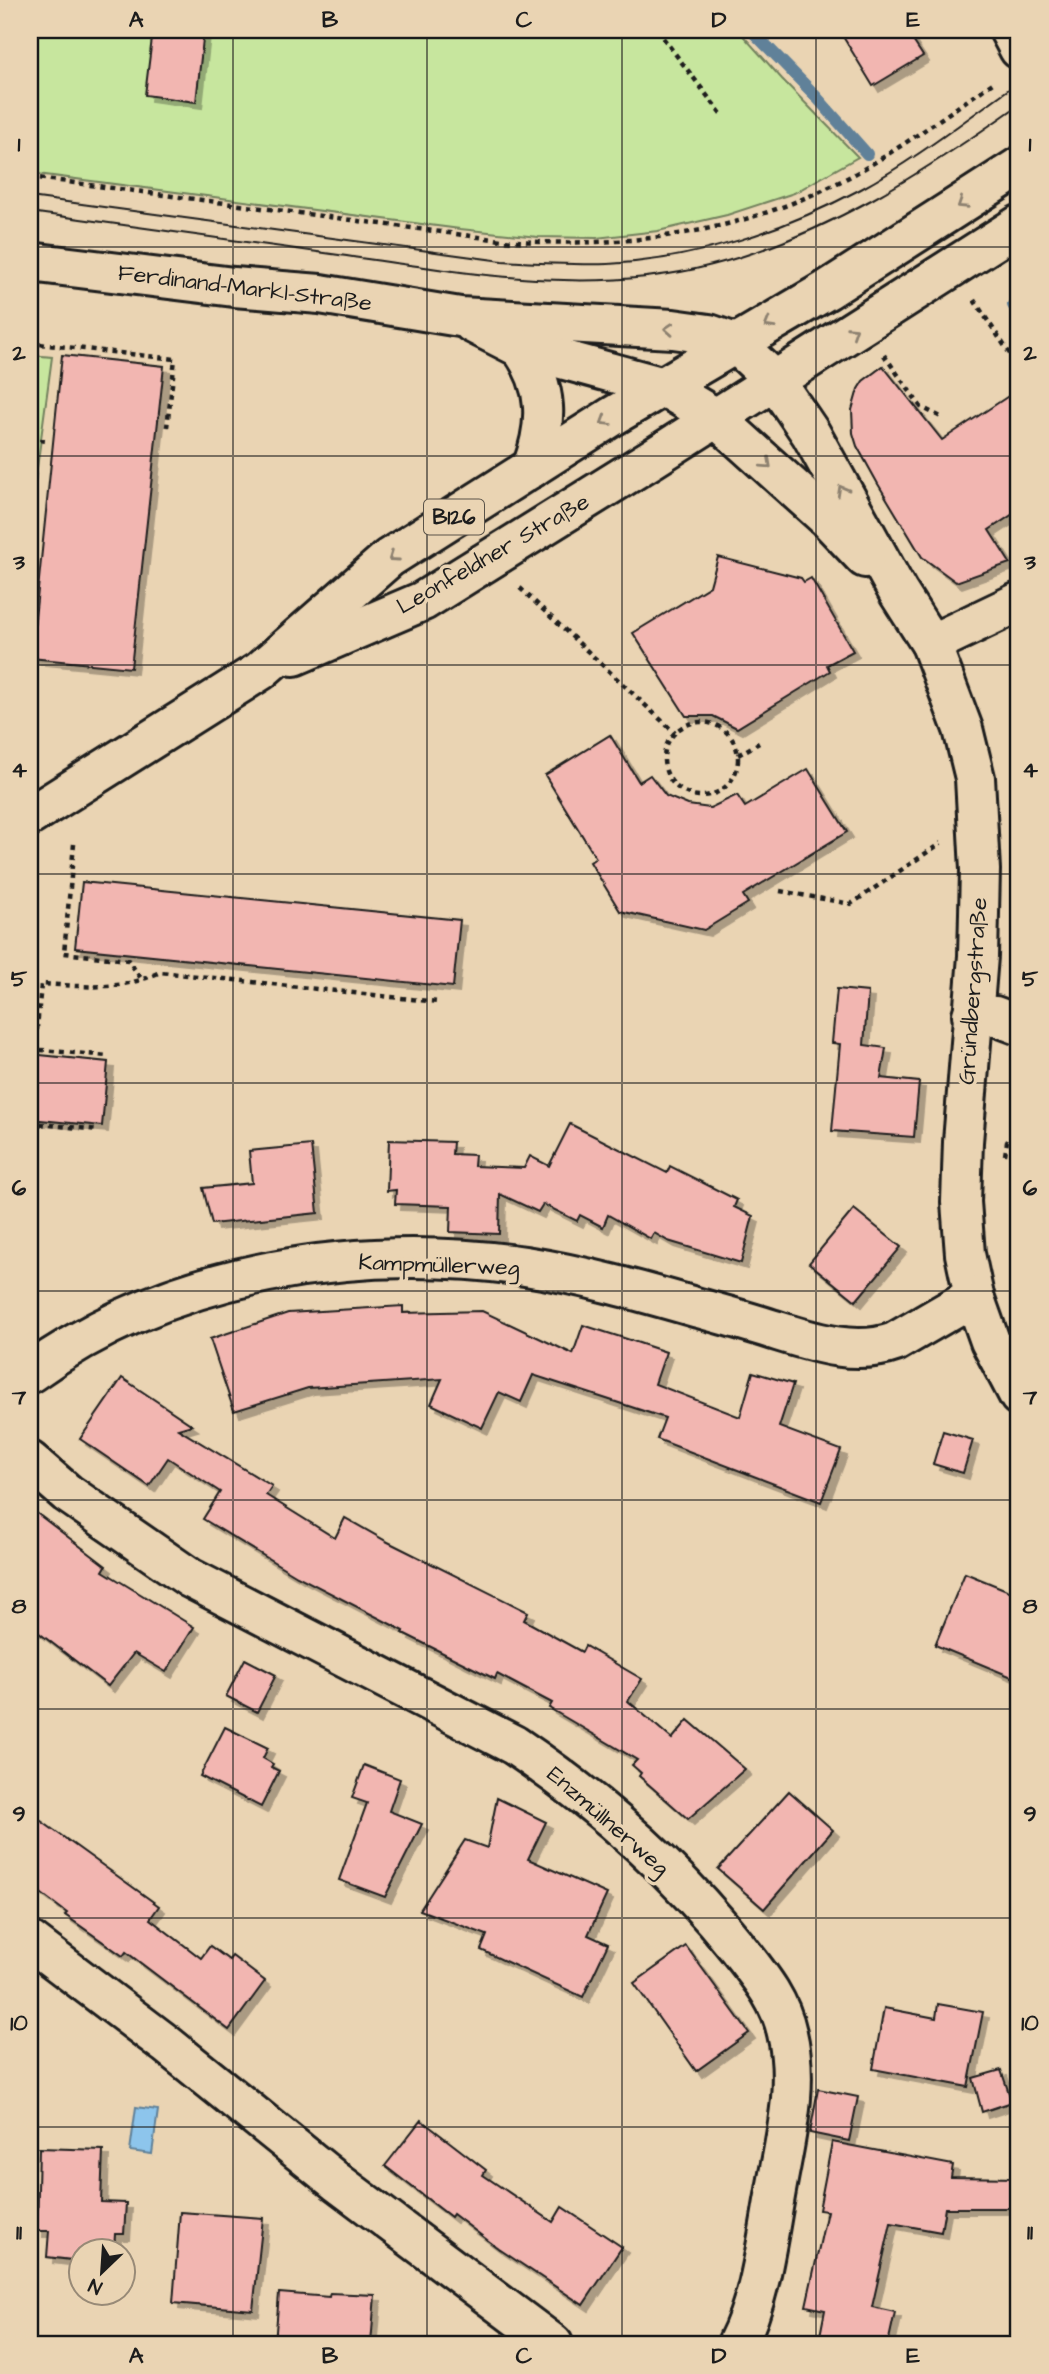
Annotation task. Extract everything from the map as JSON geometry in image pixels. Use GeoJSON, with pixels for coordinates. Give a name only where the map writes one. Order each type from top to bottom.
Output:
{"type":"FeatureCollection","features":[{"type":"Feature","properties":{"kind":"street"},"geometry":{"type":"LineString","coordinates":[[1009,30],[1019,49]]}},
{"type":"Feature","properties":{"kind":"street","name":"Leonfeldner Straße"},"geometry":{"type":"LineString","coordinates":[[260,671],[389,558],[735,343],[827,290],[1019,167]]}},
{"type":"Feature","properties":{"kind":"street","name":"Leonfeldner Straße"},"geometry":{"type":"LineString","coordinates":[[30,816],[260,671],[423,601],[1019,225]]}},
{"type":"Feature","properties":{"kind":"street","name":"Ferdinand-Markl-Straße"},"geometry":{"type":"LineString","coordinates":[[30,262],[234,287],[320,294],[460,317],[673,329],[709,334],[735,343]]}},
{"type":"Feature","properties":{"kind":"street","name":"Ferdinand-Markl-Straße"},"geometry":{"type":"LineString","coordinates":[[460,317],[521,348],[664,387]]}},
{"type":"Feature","properties":{"kind":"street"},"geometry":{"type":"LineString","coordinates":[[735,343],[775,381]]}},
{"type":"Feature","properties":{"kind":"street"},"geometry":{"type":"LineString","coordinates":[[521,348],[537,377],[544,418],[541,443],[532,468]]}},
{"type":"Feature","properties":{"kind":"street","name":"Gründbergstraße"},"geometry":{"type":"LineString","coordinates":[[775,381],[811,433],[898,593],[931,644],[963,729],[975,778],[980,870],[978,956],[962,1142],[961,1202],[965,1254],[974,1296],[990,1341],[1019,1396]]}},
{"type":"Feature","properties":{"kind":"street"},"geometry":{"type":"LineString","coordinates":[[664,387],[716,418]]}},
{"type":"Feature","properties":{"kind":"street","name":"Gründbergstraße"},"geometry":{"type":"LineString","coordinates":[[716,418],[828,519],[898,593]]}},
{"type":"Feature","properties":{"kind":"street"},"geometry":{"type":"LineString","coordinates":[[931,644],[1019,602]]}},
{"type":"Feature","properties":{"kind":"street"},"geometry":{"type":"LineString","coordinates":[[972,1015],[995,1016],[1019,1025]]}},
{"type":"Feature","properties":{"kind":"street","name":"Kampmüllerweg"},"geometry":{"type":"LineString","coordinates":[[30,1373],[80,1341],[127,1316],[183,1294],[234,1279],[329,1263],[378,1260],[454,1261],[525,1266],[591,1279],[814,1342],[854,1348],[895,1342],[974,1296]]}},
{"type":"Feature","properties":{"kind":"street","name":"Enzmüllnerweg"},"geometry":{"type":"LineString","coordinates":[[30,1461],[67,1493],[190,1578],[514,1745],[557,1773],[631,1835],[714,1919],[772,1992],[787,2031],[792,2069],[788,2122],[754,2305],[737,2344]]}},
{"type":"Feature","properties":{"kind":"street"},"geometry":{"type":"LineString","coordinates":[[30,1941],[166,2044],[380,2215],[553,2344]]}},
{"type":"Feature","properties":{"kind":"path"},"geometry":{"type":"LineString","coordinates":[[657,30],[722,115]]}},
{"type":"Feature","properties":{"kind":"path"},"geometry":{"type":"LineString","coordinates":[[30,177],[501,240],[559,244],[659,239],[709,229],[775,210],[823,190],[862,170],[993,83]]}},
{"type":"Feature","properties":{"kind":"path"},"geometry":{"type":"LineString","coordinates":[[968,290],[1012,357]]}},
{"type":"Feature","properties":{"kind":"path"},"geometry":{"type":"LineString","coordinates":[[30,343],[175,359],[167,427]]}},
{"type":"Feature","properties":{"kind":"path"},"geometry":{"type":"LineString","coordinates":[[894,369],[921,407],[941,417]]}},
{"type":"Feature","properties":{"kind":"path"},"geometry":{"type":"LineString","coordinates":[[30,439],[48,441]]}},
{"type":"Feature","properties":{"kind":"path"},"geometry":{"type":"LineString","coordinates":[[30,546],[38,547]]}},
{"type":"Feature","properties":{"kind":"path"},"geometry":{"type":"LineString","coordinates":[[520,588],[675,733]]}},
{"type":"Feature","properties":{"kind":"path"},"geometry":{"type":"LineString","coordinates":[[699,722],[715,725],[732,738],[738,755],[736,772],[730,783],[716,793],[700,796],[682,792],[670,779],[664,765],[667,746],[675,733],[685,726],[699,722]]}},
{"type":"Feature","properties":{"kind":"path"},"geometry":{"type":"LineString","coordinates":[[738,755],[759,743]]}},
{"type":"Feature","properties":{"kind":"path"},"geometry":{"type":"LineString","coordinates":[[780,891],[851,904],[948,838]]}},
{"type":"Feature","properties":{"kind":"path"},"geometry":{"type":"LineString","coordinates":[[74,844],[64,953],[128,960],[143,981]]}},
{"type":"Feature","properties":{"kind":"path"},"geometry":{"type":"LineString","coordinates":[[108,1056],[32,1049],[41,984],[107,987],[143,981],[160,972],[438,1002]]}},
{"type":"Feature","properties":{"kind":"path"},"geometry":{"type":"LineString","coordinates":[[30,1123],[99,1130]]}},
{"type":"Feature","properties":{"kind":"green space"},"geometry":{"type":"Polygon","coordinates":[[[30,30],[738,30],[858,157],[794,193],[727,215],[658,231],[596,238],[538,237],[460,229],[30,173],[30,30]]]}},
{"type":"Feature","properties":{"kind":"green space"},"geometry":{"type":"Polygon","coordinates":[[[30,355],[52,357],[30,520],[30,355]]]}},
{"type":"Feature","properties":{"kind":"water"},"geometry":{"type":"Polygon","coordinates":[[[136,2107],[158,2110],[152,2154],[130,2151],[136,2107]]]}},
{"type":"Feature","properties":{"kind":"building"},"geometry":{"type":"Polygon","coordinates":[[[153,30],[204,30],[196,102],[145,95],[153,30]]]}},
{"type":"Feature","properties":{"kind":"building"},"geometry":{"type":"Polygon","coordinates":[[[839,30],[906,30],[923,56],[873,86],[839,30]]]}},
{"type":"Feature","properties":{"kind":"building"},"geometry":{"type":"Polygon","coordinates":[[[62,355],[164,366],[131,668],[31,658],[62,355]]]}},
{"type":"Feature","properties":{"kind":"building"},"geometry":{"type":"Polygon","coordinates":[[[883,366],[942,440],[1019,389],[1019,510],[989,530],[1010,563],[956,582],[922,557],[878,484],[857,446],[853,433],[852,410],[858,389],[863,381],[883,366]]]}},
{"type":"Feature","properties":{"kind":"building"},"geometry":{"type":"Polygon","coordinates":[[[718,557],[801,578],[804,582],[811,578],[853,651],[827,665],[830,671],[737,728],[713,716],[686,716],[633,633],[710,586],[718,557]]]}},
{"type":"Feature","properties":{"kind":"building"},"geometry":{"type":"Polygon","coordinates":[[[610,735],[639,782],[650,775],[666,796],[688,805],[710,808],[737,795],[745,807],[808,769],[847,832],[743,895],[748,903],[704,930],[620,911],[590,862],[596,858],[545,775],[610,735]]]}},
{"type":"Feature","properties":{"kind":"building"},"geometry":{"type":"Polygon","coordinates":[[[82,882],[460,920],[453,987],[75,948],[82,882]]]}},
{"type":"Feature","properties":{"kind":"building"},"geometry":{"type":"Polygon","coordinates":[[[837,989],[868,992],[864,1045],[886,1048],[881,1078],[919,1082],[914,1137],[832,1131],[840,1044],[832,1043],[837,989]]]}},
{"type":"Feature","properties":{"kind":"building"},"geometry":{"type":"Polygon","coordinates":[[[30,1054],[108,1062],[102,1126],[30,1119],[30,1054]]]}},
{"type":"Feature","properties":{"kind":"building"},"geometry":{"type":"Polygon","coordinates":[[[570,1124],[667,1173],[670,1166],[737,1200],[734,1207],[753,1216],[741,1263],[668,1241],[654,1233],[651,1239],[608,1215],[603,1227],[580,1215],[577,1221],[543,1204],[538,1212],[500,1194],[499,1234],[450,1232],[451,1206],[395,1204],[396,1190],[387,1191],[389,1140],[453,1142],[452,1154],[475,1155],[474,1166],[524,1168],[530,1156],[549,1166],[570,1124]]]}},
{"type":"Feature","properties":{"kind":"building"},"geometry":{"type":"Polygon","coordinates":[[[311,1145],[318,1213],[212,1224],[203,1188],[252,1183],[249,1151],[311,1145]]]}},
{"type":"Feature","properties":{"kind":"building"},"geometry":{"type":"Polygon","coordinates":[[[854,1209],[901,1247],[856,1301],[809,1263],[854,1209]]]}},
{"type":"Feature","properties":{"kind":"building"},"geometry":{"type":"Polygon","coordinates":[[[403,1306],[403,1313],[482,1311],[573,1354],[583,1325],[630,1340],[666,1352],[655,1384],[740,1417],[753,1372],[793,1384],[779,1427],[841,1450],[821,1502],[657,1439],[665,1418],[533,1375],[521,1402],[499,1392],[482,1428],[431,1404],[442,1379],[308,1388],[234,1411],[210,1339],[288,1313],[403,1306]]]}},
{"type":"Feature","properties":{"kind":"building"},"geometry":{"type":"Polygon","coordinates":[[[122,1378],[192,1425],[178,1429],[272,1486],[266,1495],[335,1538],[345,1518],[528,1612],[524,1620],[582,1652],[585,1646],[642,1679],[628,1701],[672,1739],[688,1720],[745,1769],[688,1819],[639,1776],[641,1773],[632,1765],[637,1760],[549,1708],[552,1703],[497,1674],[495,1679],[403,1633],[404,1631],[297,1576],[203,1519],[220,1492],[168,1458],[149,1486],[80,1439],[122,1378]]]}},
{"type":"Feature","properties":{"kind":"building"},"geometry":{"type":"Polygon","coordinates":[[[943,1431],[973,1440],[963,1473],[933,1464],[943,1431]]]}},
{"type":"Feature","properties":{"kind":"building"},"geometry":{"type":"Polygon","coordinates":[[[30,1508],[106,1566],[103,1571],[194,1627],[166,1672],[134,1653],[108,1686],[30,1626],[30,1508]]]}},
{"type":"Feature","properties":{"kind":"building"},"geometry":{"type":"Polygon","coordinates":[[[965,1573],[1019,1595],[1019,1680],[935,1645],[965,1573]]]}},
{"type":"Feature","properties":{"kind":"building"},"geometry":{"type":"Polygon","coordinates":[[[245,1659],[276,1675],[257,1712],[226,1696],[245,1659]]]}},
{"type":"Feature","properties":{"kind":"building"},"geometry":{"type":"Polygon","coordinates":[[[225,1727],[268,1748],[263,1758],[279,1771],[261,1807],[200,1776],[225,1727]]]}},
{"type":"Feature","properties":{"kind":"building"},"geometry":{"type":"Polygon","coordinates":[[[364,1765],[400,1779],[389,1811],[422,1824],[385,1897],[339,1880],[367,1803],[352,1798],[364,1765]]]}},
{"type":"Feature","properties":{"kind":"building"},"geometry":{"type":"Polygon","coordinates":[[[789,1791],[833,1830],[764,1909],[718,1869],[789,1791]]]}},
{"type":"Feature","properties":{"kind":"building"},"geometry":{"type":"Polygon","coordinates":[[[497,1798],[546,1822],[528,1859],[607,1894],[588,1935],[608,1944],[583,1997],[481,1950],[487,1935],[420,1910],[465,1840],[487,1848],[497,1798]]]}},
{"type":"Feature","properties":{"kind":"building"},"geometry":{"type":"Polygon","coordinates":[[[30,1813],[159,1906],[150,1919],[201,1958],[210,1946],[229,1960],[232,1956],[265,1981],[229,2030],[126,1952],[123,1956],[65,1915],[67,1913],[30,1885],[30,1813]]]}},
{"type":"Feature","properties":{"kind":"building"},"geometry":{"type":"Polygon","coordinates":[[[686,1946],[749,2033],[696,2071],[634,1983],[686,1946]]]}},
{"type":"Feature","properties":{"kind":"building"},"geometry":{"type":"Polygon","coordinates":[[[938,2004],[983,2012],[968,2087],[873,2069],[884,2008],[936,2018],[938,2004]]]}},
{"type":"Feature","properties":{"kind":"building"},"geometry":{"type":"Polygon","coordinates":[[[1001,2070],[1012,2102],[982,2112],[973,2078],[1001,2070]]]}},
{"type":"Feature","properties":{"kind":"building"},"geometry":{"type":"Polygon","coordinates":[[[818,2089],[858,2097],[849,2141],[810,2133],[818,2089]]]}},
{"type":"Feature","properties":{"kind":"building"},"geometry":{"type":"Polygon","coordinates":[[[421,2120],[486,2170],[483,2175],[553,2222],[562,2207],[622,2247],[583,2305],[499,2249],[453,2214],[451,2217],[385,2166],[421,2120]]]}},
{"type":"Feature","properties":{"kind":"building"},"geometry":{"type":"Polygon","coordinates":[[[832,2142],[953,2165],[951,2177],[1019,2178],[1019,2208],[945,2208],[941,2232],[891,2223],[872,2307],[895,2312],[888,2344],[836,2344],[819,2341],[825,2310],[806,2306],[827,2211],[819,2210],[832,2142]]]}},
{"type":"Feature","properties":{"kind":"building"},"geometry":{"type":"Polygon","coordinates":[[[39,2148],[103,2150],[101,2202],[126,2203],[124,2234],[115,2234],[115,2238],[66,2238],[66,2259],[47,2257],[49,2231],[37,2231],[39,2148]]]}},
{"type":"Feature","properties":{"kind":"building"},"geometry":{"type":"Polygon","coordinates":[[[180,2212],[263,2218],[253,2310],[173,2303],[180,2212]]]}},
{"type":"Feature","properties":{"kind":"building"},"geometry":{"type":"Polygon","coordinates":[[[279,2293],[329,2297],[330,2293],[375,2295],[371,2344],[275,2344],[279,2293]]]}},
{"type":"Feature","properties":{"kind":"waterway"},"geometry":{"type":"LineString","coordinates":[[751,30],[812,92],[867,154]]}},
{"type":"Feature","properties":{"kind":"waterway"},"geometry":{"type":"LineString","coordinates":[[1013,305],[1019,315]]}},
{"type":"Feature","properties":{"kind":"tram line"},"geometry":{"type":"LineString","coordinates":[[30,197],[502,261],[582,264],[641,261],[739,240],[832,204],[901,165],[1019,82]]}},
{"type":"Feature","properties":{"kind":"tram line"},"geometry":{"type":"LineString","coordinates":[[30,212],[478,274],[573,280],[666,274],[754,253],[834,219],[910,177],[1019,105]]}}]}
